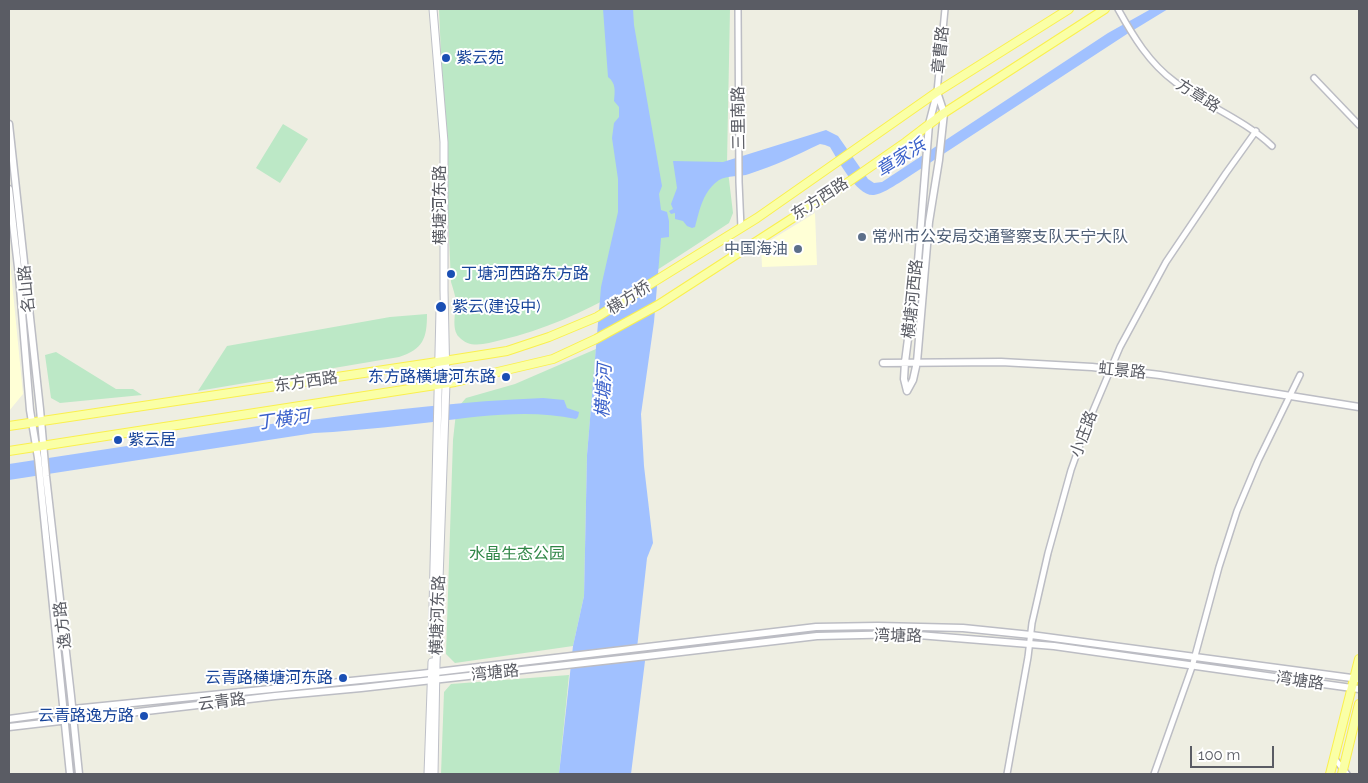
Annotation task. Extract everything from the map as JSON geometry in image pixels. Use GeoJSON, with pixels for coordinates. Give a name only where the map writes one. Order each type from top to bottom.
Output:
{"type":"FeatureCollection","features":[{"type":"Feature","properties":{"kind":"main road","name":"横塘河东路"},"geometry":{"type":"LineString","coordinates":[[428,774],[445,427],[442,402],[440,142],[429,9]]}},
{"type":"Feature","properties":{"kind":"main road","name":"横塘河东路"},"geometry":{"type":"LineString","coordinates":[[434,9],[444,142],[442,362]]}},
{"type":"Feature","properties":{"kind":"main road","name":"东方西路"},"geometry":{"type":"LineString","coordinates":[[660,278],[741,228],[838,163],[937,92],[1069,9]]}},
{"type":"Feature","properties":{"kind":"main road","name":"东方西路"},"geometry":{"type":"LineString","coordinates":[[658,305],[866,170],[944,113],[1105,9]]}},
{"type":"Feature","properties":{"kind":"main road","name":"横方桥"},"geometry":{"type":"LineString","coordinates":[[597,317],[660,278]]}},
{"type":"Feature","properties":{"kind":"main road","name":"横方桥"},"geometry":{"type":"LineString","coordinates":[[596,339],[658,305]]}},
{"type":"Feature","properties":{"kind":"main road","name":"东方西路"},"geometry":{"type":"LineString","coordinates":[[9,426],[507,351],[549,337],[597,317]]}},
{"type":"Feature","properties":{"kind":"main road","name":"东方西路"},"geometry":{"type":"LineString","coordinates":[[9,451],[442,384],[553,358],[596,339]]}},
{"type":"Feature","properties":{"kind":"main road","name":"横塘河东路"},"geometry":{"type":"LineString","coordinates":[[434,774],[433,676],[436,428],[442,402]]}},
{"type":"Feature","properties":{"kind":"main road"},"geometry":{"type":"LineString","coordinates":[[1330,774],[1356,689],[1359,659]]}},
{"type":"Feature","properties":{"kind":"main road"},"geometry":{"type":"LineString","coordinates":[[1344,773],[1359,704]]}},
{"type":"Feature","properties":{"kind":"street","name":"三里南路"},"geometry":{"type":"LineString","coordinates":[[738,9],[741,228]]}},
{"type":"Feature","properties":{"kind":"street","name":"章曹路"},"geometry":{"type":"LineString","coordinates":[[937,92],[945,9]]}},
{"type":"Feature","properties":{"kind":"street","name":"方章路"},"geometry":{"type":"LineString","coordinates":[[1118,9],[1139,46],[1156,65],[1174,81],[1256,132],[1272,146]]}},
{"type":"Feature","properties":{"kind":"street"},"geometry":{"type":"LineString","coordinates":[[1314,78],[1359,125]]}},
{"type":"Feature","properties":{"kind":"street","name":"横塘河西路"},"geometry":{"type":"LineString","coordinates":[[937,92],[944,113],[929,222],[916,362],[913,380],[906,392],[904,378],[918,261],[929,124],[937,92]]}},
{"type":"Feature","properties":{"kind":"street","name":"名山路"},"geometry":{"type":"LineString","coordinates":[[9,124],[40,446]]}},
{"type":"Feature","properties":{"kind":"street","name":"小庄路"},"geometry":{"type":"LineString","coordinates":[[1007,774],[1032,623],[1048,553],[1071,470],[1087,424],[1120,347],[1166,262],[1256,132]]}},
{"type":"Feature","properties":{"kind":"street","name":"名山路"},"geometry":{"type":"LineString","coordinates":[[9,189],[19,276],[30,410],[37,422]]}},
{"type":"Feature","properties":{"kind":"street","name":"虹景路"},"geometry":{"type":"LineString","coordinates":[[883,363],[1001,362],[1110,369],[1160,375],[1359,407]]}},
{"type":"Feature","properties":{"kind":"street"},"geometry":{"type":"LineString","coordinates":[[1154,774],[1193,666],[1219,567],[1237,511],[1258,461],[1300,375]]}},
{"type":"Feature","properties":{"kind":"street"},"geometry":{"type":"LineString","coordinates":[[40,446],[43,477]]}},
{"type":"Feature","properties":{"kind":"street","name":"逸方路"},"geometry":{"type":"LineString","coordinates":[[43,477],[73,709],[78,774]]}},
{"type":"Feature","properties":{"kind":"street","name":"逸方路"},"geometry":{"type":"LineString","coordinates":[[43,477],[62,711],[70,774]]}},
{"type":"Feature","properties":{"kind":"street"},"geometry":{"type":"LineString","coordinates":[[433,676],[563,656],[816,627],[878,626],[963,628],[1030,635],[1357,679]]}},
{"type":"Feature","properties":{"kind":"street","name":"湾塘路"},"geometry":{"type":"LineString","coordinates":[[433,676],[564,666],[817,636],[906,634],[1054,646],[1356,689]]}},
{"type":"Feature","properties":{"kind":"street","name":"云青路"},"geometry":{"type":"LineString","coordinates":[[9,719],[73,709],[433,676]]}},
{"type":"Feature","properties":{"kind":"street","name":"云青路"},"geometry":{"type":"LineString","coordinates":[[9,727],[433,676]]}},
{"type":"Feature","properties":{"kind":"street"},"geometry":{"type":"LineString","coordinates":[[1334,758],[1344,773]]}},
{"type":"Feature","properties":{"kind":"shaded area"},"geometry":{"type":"Polygon","coordinates":[[[815,213],[817,265],[762,267],[761,246],[815,213]]]}},
{"type":"Feature","properties":{"kind":"shaded area"},"geometry":{"type":"Polygon","coordinates":[[[9,251],[23,394],[9,411],[9,251]]]}},
{"type":"Feature","properties":{"kind":"green space"},"geometry":{"type":"Polygon","coordinates":[[[439,9],[730,9],[727,163],[733,213],[729,223],[648,275],[592,307],[532,331],[490,343],[474,344],[464,341],[455,330],[456,301],[451,282],[439,9]]]}},
{"type":"Feature","properties":{"kind":"green space"},"geometry":{"type":"Polygon","coordinates":[[[283,124],[308,139],[280,183],[256,168],[283,124]]]}},
{"type":"Feature","properties":{"kind":"green space"},"geometry":{"type":"Polygon","coordinates":[[[427,314],[426,330],[422,342],[407,354],[399,357],[198,391],[227,346],[390,317],[427,314]]]}},
{"type":"Feature","properties":{"kind":"green space","name":"水晶生态公园"},"geometry":{"type":"Polygon","coordinates":[[[596,349],[587,455],[584,596],[573,646],[455,663],[446,654],[453,440],[456,413],[459,406],[466,398],[515,384],[596,349]]]}},
{"type":"Feature","properties":{"kind":"green space"},"geometry":{"type":"Polygon","coordinates":[[[56,352],[116,389],[133,389],[142,395],[60,403],[51,398],[45,355],[56,352]]]}},
{"type":"Feature","properties":{"kind":"green space"},"geometry":{"type":"Polygon","coordinates":[[[569,675],[559,774],[441,774],[444,692],[451,684],[569,675]]]}},
{"type":"Feature","properties":{"kind":"water","name":"横塘河"},"geometry":{"type":"Polygon","coordinates":[[[603,9],[633,9],[634,25],[662,186],[659,194],[661,210],[667,212],[669,221],[669,237],[661,238],[654,322],[641,414],[644,466],[653,543],[647,558],[637,648],[645,661],[631,774],[559,774],[573,646],[584,596],[587,455],[601,287],[618,212],[618,179],[612,138],[614,123],[619,117],[619,107],[614,101],[614,85],[608,77],[603,9]]]}},
{"type":"Feature","properties":{"kind":"water"},"geometry":{"type":"Polygon","coordinates":[[[1151,9],[1168,9],[899,183],[880,193],[874,195],[861,190],[849,177],[830,147],[820,144],[758,171],[719,180],[709,189],[695,227],[687,226],[683,221],[675,219],[675,213],[671,214],[669,211],[673,209],[671,204],[677,188],[673,161],[723,162],[826,130],[838,136],[868,179],[874,183],[882,182],[1108,33],[1151,9]]]}},
{"type":"Feature","properties":{"kind":"water"},"geometry":{"type":"Polygon","coordinates":[[[543,398],[564,400],[567,408],[579,412],[578,417],[576,419],[541,414],[505,414],[314,433],[9,480],[9,464],[304,419],[311,420],[398,409],[543,398]]]}},
{"type":"Feature","properties":{"kind":"place","name":"紫云苑"},"geometry":{"type":"Point","coordinates":[446,58]}},
{"type":"Feature","properties":{"kind":"place","name":"常州市公安局交通警察支队天宁大队"},"geometry":{"type":"Point","coordinates":[862,237]}},
{"type":"Feature","properties":{"kind":"place","name":"中国海油"},"geometry":{"type":"Point","coordinates":[798,249]}},
{"type":"Feature","properties":{"kind":"place","name":"丁塘河西路东方路"},"geometry":{"type":"Point","coordinates":[451,274]}},
{"type":"Feature","properties":{"kind":"place","name":"紫云(建设中)"},"geometry":{"type":"Point","coordinates":[441,307]}},
{"type":"Feature","properties":{"kind":"place","name":"东方路横塘河东路"},"geometry":{"type":"Point","coordinates":[506,377]}},
{"type":"Feature","properties":{"kind":"place","name":"紫云居"},"geometry":{"type":"Point","coordinates":[118,440]}},
{"type":"Feature","properties":{"kind":"place","name":"云青路横塘河东路"},"geometry":{"type":"Point","coordinates":[343,678]}},
{"type":"Feature","properties":{"kind":"place","name":"云青路逸方路"},"geometry":{"type":"Point","coordinates":[144,716]}},
{"type":"Feature","properties":{"kind":"water label","name":"章家浜"},"geometry":{"type":"Point","coordinates":[901,158]}},
{"type":"Feature","properties":{"kind":"water label","name":"丁横河"},"geometry":{"type":"Point","coordinates":[283,420]}}]}
